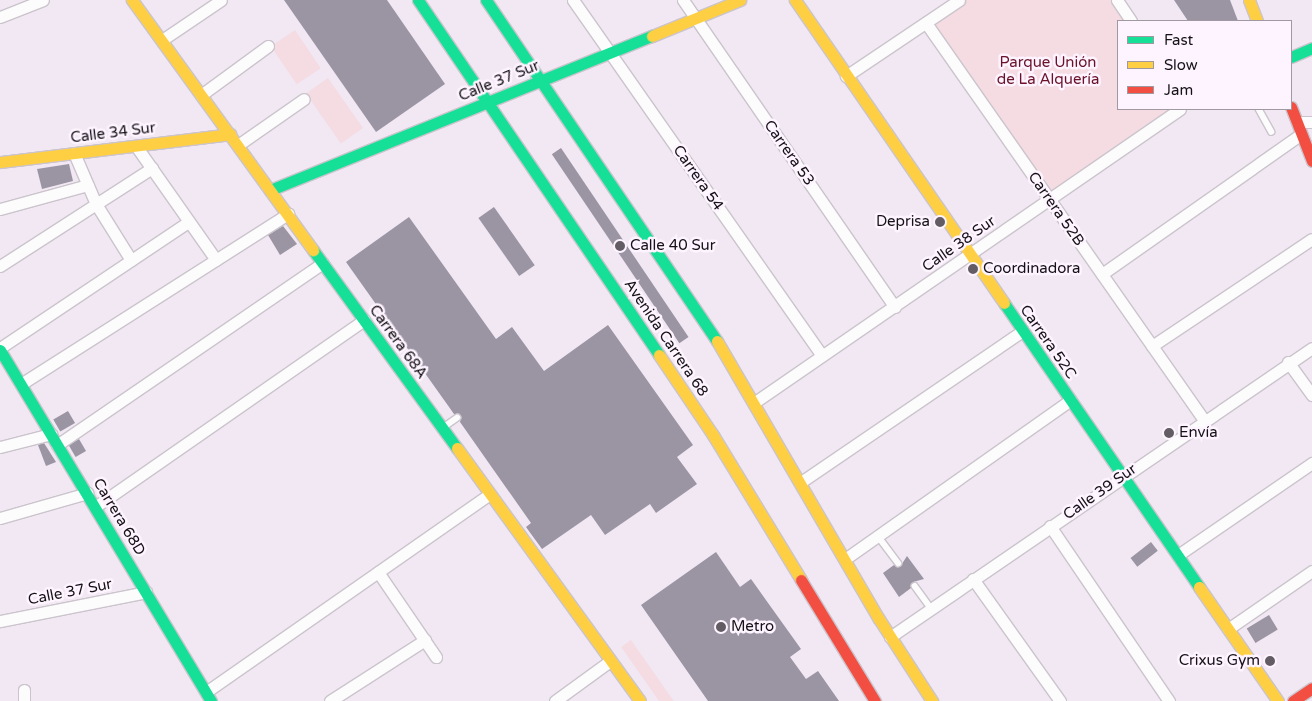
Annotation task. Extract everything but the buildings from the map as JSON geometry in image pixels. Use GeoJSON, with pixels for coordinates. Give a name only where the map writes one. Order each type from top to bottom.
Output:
{"type":"FeatureCollection","features":[{"type":"Feature","properties":{"kind":"street"},"geometry":{"type":"LineString","coordinates":[[0,17],[43,0]]}},
{"type":"Feature","properties":{"kind":"street","name":"Carrera 68A"},"geometry":{"type":"LineString","coordinates":[[132,0],[640,701]]}},
{"type":"Feature","properties":{"kind":"street"},"geometry":{"type":"LineString","coordinates":[[162,40],[221,0]]}},
{"type":"Feature","properties":{"kind":"street","name":"Avenida Carrera 68"},"geometry":{"type":"LineString","coordinates":[[418,0],[713,435],[875,701]]}},
{"type":"Feature","properties":{"kind":"street"},"geometry":{"type":"LineString","coordinates":[[486,0],[542,80],[755,402],[890,637],[932,701]]}},
{"type":"Feature","properties":{"kind":"street","name":"Carrera 54"},"geometry":{"type":"LineString","coordinates":[[573,0],[822,356]]}},
{"type":"Feature","properties":{"kind":"street","name":"Carrera 53"},"geometry":{"type":"LineString","coordinates":[[683,0],[895,307]]}},
{"type":"Feature","properties":{"kind":"street","name":"Calle 37 Sur"},"geometry":{"type":"LineString","coordinates":[[270,190],[740,0]]}},
{"type":"Feature","properties":{"kind":"street","name":"Carrera 52C"},"geometry":{"type":"LineString","coordinates":[[795,0],[1278,701]]}},
{"type":"Feature","properties":{"kind":"street"},"geometry":{"type":"LineString","coordinates":[[846,76],[959,0]]}},
{"type":"Feature","properties":{"kind":"street"},"geometry":{"type":"LineString","coordinates":[[1117,0],[1130,20]]}},
{"type":"Feature","properties":{"kind":"street"},"geometry":{"type":"LineString","coordinates":[[1249,0],[1257,20]]}},
{"type":"Feature","properties":{"kind":"street","name":"Carrera 52B"},"geometry":{"type":"LineString","coordinates":[[926,23],[1204,420]]}},
{"type":"Feature","properties":{"kind":"street"},"geometry":{"type":"LineString","coordinates":[[201,95],[268,46]]}},
{"type":"Feature","properties":{"kind":"street"},"geometry":{"type":"LineString","coordinates":[[1292,57],[1312,48]]}},
{"type":"Feature","properties":{"kind":"street"},"geometry":{"type":"LineString","coordinates":[[238,145],[304,99]]}},
{"type":"Feature","properties":{"kind":"street","name":"Calle 38 Sur"},"geometry":{"type":"LineString","coordinates":[[755,402],[1179,110]]}},
{"type":"Feature","properties":{"kind":"street"},"geometry":{"type":"LineString","coordinates":[[1292,110],[1312,161]]}},
{"type":"Feature","properties":{"kind":"street"},"geometry":{"type":"LineString","coordinates":[[1297,122],[1312,122]]}},
{"type":"Feature","properties":{"kind":"street","name":"Calle 34 Sur"},"geometry":{"type":"LineString","coordinates":[[0,162],[230,134]]}},
{"type":"Feature","properties":{"kind":"street"},"geometry":{"type":"LineString","coordinates":[[1102,274],[1301,134]]}},
{"type":"Feature","properties":{"kind":"street"},"geometry":{"type":"LineString","coordinates":[[136,146],[216,260]]}},
{"type":"Feature","properties":{"kind":"street"},"geometry":{"type":"LineString","coordinates":[[74,153],[96,204],[131,260]]}},
{"type":"Feature","properties":{"kind":"street"},"geometry":{"type":"LineString","coordinates":[[0,266],[152,168]]}},
{"type":"Feature","properties":{"kind":"street"},"geometry":{"type":"LineString","coordinates":[[0,209],[88,185]]}},
{"type":"Feature","properties":{"kind":"street"},"geometry":{"type":"LineString","coordinates":[[20,384],[288,214]]}},
{"type":"Feature","properties":{"kind":"street"},"geometry":{"type":"LineString","coordinates":[[0,349],[188,222]]}},
{"type":"Feature","properties":{"kind":"street"},"geometry":{"type":"LineString","coordinates":[[1152,346],[1312,239]]}},
{"type":"Feature","properties":{"kind":"street"},"geometry":{"type":"LineString","coordinates":[[57,445],[323,263]]}},
{"type":"Feature","properties":{"kind":"street"},"geometry":{"type":"LineString","coordinates":[[95,507],[364,320]]}},
{"type":"Feature","properties":{"kind":"street"},"geometry":{"type":"LineString","coordinates":[[801,482],[1022,331]]}},
{"type":"Feature","properties":{"kind":"street","name":"Calle 39 Sur"},"geometry":{"type":"LineString","coordinates":[[890,637],[1288,362],[1312,348]]}},
{"type":"Feature","properties":{"kind":"street","name":"Carrera 68D"},"geometry":{"type":"LineString","coordinates":[[0,349],[209,696]]}},
{"type":"Feature","properties":{"kind":"street"},"geometry":{"type":"LineString","coordinates":[[1288,362],[1312,396]]}},
{"type":"Feature","properties":{"kind":"street"},"geometry":{"type":"LineString","coordinates":[[845,559],[1070,400]]}},
{"type":"Feature","properties":{"kind":"street"},"geometry":{"type":"LineString","coordinates":[[0,447],[51,434]]}},
{"type":"Feature","properties":{"kind":"street"},"geometry":{"type":"LineString","coordinates":[[1178,555],[1312,463]]}},
{"type":"Feature","properties":{"kind":"street"},"geometry":{"type":"LineString","coordinates":[[0,518],[87,493]]}},
{"type":"Feature","properties":{"kind":"street"},"geometry":{"type":"LineString","coordinates":[[209,696],[378,572],[490,494]]}},
{"type":"Feature","properties":{"kind":"street"},"geometry":{"type":"LineString","coordinates":[[1050,526],[1169,701]]}},
{"type":"Feature","properties":{"kind":"street"},"geometry":{"type":"LineString","coordinates":[[1228,629],[1312,570]]}},
{"type":"Feature","properties":{"kind":"street"},"geometry":{"type":"LineString","coordinates":[[378,572],[436,657]]}},
{"type":"Feature","properties":{"kind":"street"},"geometry":{"type":"LineString","coordinates":[[973,579],[1060,701]]}},
{"type":"Feature","properties":{"kind":"street","name":"Calle 37 Sur"},"geometry":{"type":"LineString","coordinates":[[0,621],[146,592]]}},
{"type":"Feature","properties":{"kind":"street"},"geometry":{"type":"LineString","coordinates":[[330,701],[424,640]]}},
{"type":"Feature","properties":{"kind":"street"},"geometry":{"type":"LineString","coordinates":[[560,700],[610,661]]}},
{"type":"Feature","properties":{"kind":"street"},"geometry":{"type":"LineString","coordinates":[[1293,701],[1312,688]]}},
{"type":"Feature","properties":{"kind":"lane"},"geometry":{"type":"LineString","coordinates":[[1259,110],[1272,132]]}},
{"type":"Feature","properties":{"kind":"lane"},"geometry":{"type":"LineString","coordinates":[[442,428],[457,418]]}},
{"type":"Feature","properties":{"kind":"lane"},"geometry":{"type":"LineString","coordinates":[[878,536],[898,563]]}},
{"type":"Feature","properties":{"kind":"lane"},"geometry":{"type":"LineString","coordinates":[[915,586],[931,608]]}},
{"type":"Feature","properties":{"kind":"green space","name":"Parque Unión de La Alquería"},"geometry":{"type":"Polygon","coordinates":[[[963,0],[1115,0],[1128,20],[1117,20],[1117,110],[1175,110],[1050,195],[928,24],[963,0]]]}},
{"type":"Feature","properties":{"kind":"green space"},"geometry":{"type":"Polygon","coordinates":[[[295,30],[321,68],[297,84],[271,46],[295,30]]]}},
{"type":"Feature","properties":{"kind":"green space"},"geometry":{"type":"Polygon","coordinates":[[[328,78],[363,128],[341,143],[306,93],[328,78]]]}},
{"type":"Feature","properties":{"kind":"green space"},"geometry":{"type":"Polygon","coordinates":[[[631,640],[674,701],[659,701],[621,647],[631,640]]]}},
{"type":"Feature","properties":{"kind":"traffic: fast"},"geometry":{"type":"LineString","coordinates":[[418,0],[659,355]]}},
{"type":"Feature","properties":{"kind":"traffic: fast"},"geometry":{"type":"LineString","coordinates":[[486,0],[717,341]]}},
{"type":"Feature","properties":{"kind":"traffic: fast"},"geometry":{"type":"LineString","coordinates":[[270,190],[652,36]]}},
{"type":"Feature","properties":{"kind":"traffic: fast"},"geometry":{"type":"LineString","coordinates":[[1292,57],[1312,48]]}},
{"type":"Feature","properties":{"kind":"traffic: fast"},"geometry":{"type":"LineString","coordinates":[[313,250],[457,448]]}},
{"type":"Feature","properties":{"kind":"traffic: fast"},"geometry":{"type":"LineString","coordinates":[[1004,303],[1199,587]]}},
{"type":"Feature","properties":{"kind":"traffic: fast"},"geometry":{"type":"LineString","coordinates":[[0,350],[211,701]]}},
{"type":"Feature","properties":{"kind":"traffic: slow"},"geometry":{"type":"LineString","coordinates":[[132,0],[313,250]]}},
{"type":"Feature","properties":{"kind":"traffic: slow"},"geometry":{"type":"LineString","coordinates":[[652,36],[740,0]]}},
{"type":"Feature","properties":{"kind":"traffic: slow"},"geometry":{"type":"LineString","coordinates":[[795,0],[1004,303]]}},
{"type":"Feature","properties":{"kind":"traffic: slow"},"geometry":{"type":"LineString","coordinates":[[1249,0],[1257,20]]}},
{"type":"Feature","properties":{"kind":"traffic: slow"},"geometry":{"type":"LineString","coordinates":[[0,162],[230,134]]}},
{"type":"Feature","properties":{"kind":"traffic: slow"},"geometry":{"type":"LineString","coordinates":[[717,341],[879,619],[932,701]]}},
{"type":"Feature","properties":{"kind":"traffic: slow"},"geometry":{"type":"LineString","coordinates":[[659,355],[713,435],[801,580]]}},
{"type":"Feature","properties":{"kind":"traffic: slow"},"geometry":{"type":"LineString","coordinates":[[457,448],[640,701]]}},
{"type":"Feature","properties":{"kind":"traffic: slow"},"geometry":{"type":"LineString","coordinates":[[1199,587],[1278,701]]}},
{"type":"Feature","properties":{"kind":"traffic: jam"},"geometry":{"type":"LineString","coordinates":[[1292,110],[1312,161]]}},
{"type":"Feature","properties":{"kind":"traffic: jam"},"geometry":{"type":"LineString","coordinates":[[801,580],[875,701]]}},
{"type":"Feature","properties":{"kind":"traffic: jam"},"geometry":{"type":"LineString","coordinates":[[1293,701],[1312,688]]}},
{"type":"Feature","properties":{"kind":"place","name":"Deprisa"},"geometry":{"type":"Point","coordinates":[940,222]}},
{"type":"Feature","properties":{"kind":"place","name":"Calle 40 Sur"},"geometry":{"type":"Point","coordinates":[620,246]}},
{"type":"Feature","properties":{"kind":"place","name":"Coordinadora"},"geometry":{"type":"Point","coordinates":[973,269]}},
{"type":"Feature","properties":{"kind":"place","name":"Envía"},"geometry":{"type":"Point","coordinates":[1169,433]}},
{"type":"Feature","properties":{"kind":"place","name":"Metro"},"geometry":{"type":"Point","coordinates":[721,627]}},
{"type":"Feature","properties":{"kind":"place","name":"Crixus Gym"},"geometry":{"type":"Point","coordinates":[1270,661]}}]}
